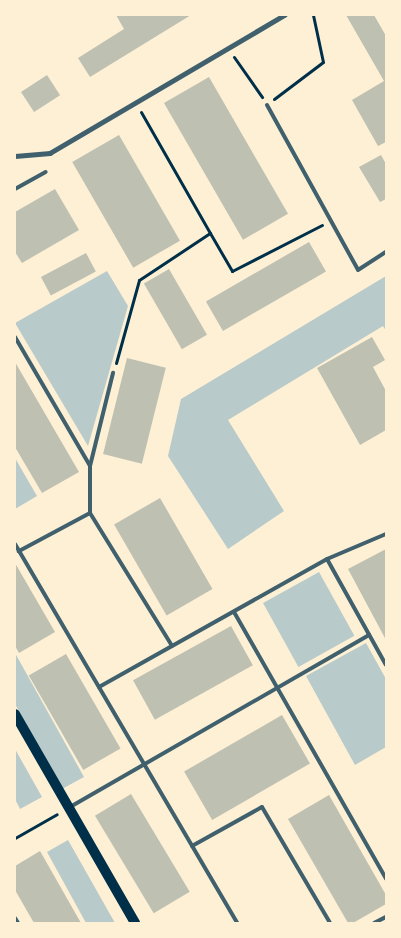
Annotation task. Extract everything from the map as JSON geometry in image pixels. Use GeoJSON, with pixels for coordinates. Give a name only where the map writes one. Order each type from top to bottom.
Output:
{"type":"FeatureCollection","features":[{"type":"Feature","properties":{"kind":"main road"},"geometry":{"type":"LineString","coordinates":[[15,714],[135,923]]}},
{"type":"Feature","properties":{"kind":"street"},"geometry":{"type":"LineString","coordinates":[[15,156],[50,153],[284,15]]}},
{"type":"Feature","properties":{"kind":"lane"},"geometry":{"type":"LineString","coordinates":[[267,105],[358,270],[386,252]]}},
{"type":"Feature","properties":{"kind":"lane"},"geometry":{"type":"LineString","coordinates":[[15,189],[46,172]]}},
{"type":"Feature","properties":{"kind":"lane"},"geometry":{"type":"LineString","coordinates":[[15,337],[90,466]]}},
{"type":"Feature","properties":{"kind":"lane"},"geometry":{"type":"LineString","coordinates":[[113,373],[90,466],[90,513],[172,646]]}},
{"type":"Feature","properties":{"kind":"lane"},"geometry":{"type":"LineString","coordinates":[[19,551],[90,513]]}},
{"type":"Feature","properties":{"kind":"lane"},"geometry":{"type":"LineString","coordinates":[[99,687],[327,559],[386,534]]}},
{"type":"Feature","properties":{"kind":"lane"},"geometry":{"type":"LineString","coordinates":[[15,544],[237,923]]}},
{"type":"Feature","properties":{"kind":"lane"},"geometry":{"type":"LineString","coordinates":[[327,559],[386,665]]}},
{"type":"Feature","properties":{"kind":"lane"},"geometry":{"type":"LineString","coordinates":[[234,612],[386,879]]}},
{"type":"Feature","properties":{"kind":"lane"},"geometry":{"type":"LineString","coordinates":[[69,807],[144,765],[276,686],[369,635]]}},
{"type":"Feature","properties":{"kind":"lane"},"geometry":{"type":"LineString","coordinates":[[192,846],[262,807],[330,923]]}},
{"type":"Feature","properties":{"kind":"lane"},"geometry":{"type":"LineString","coordinates":[[374,923],[386,917]]}},
{"type":"Feature","properties":{"kind":"lane"},"geometry":{"type":"LineString","coordinates":[[15,918],[18,923]]}},
{"type":"Feature","properties":{"kind":"path"},"geometry":{"type":"LineString","coordinates":[[228,48],[267,105],[323,62],[313,15]]}},
{"type":"Feature","properties":{"kind":"path"},"geometry":{"type":"LineString","coordinates":[[136,102],[232,271],[332,220]]}},
{"type":"Feature","properties":{"kind":"path"},"geometry":{"type":"LineString","coordinates":[[113,373],[139,280],[210,233]]}},
{"type":"Feature","properties":{"kind":"path"},"geometry":{"type":"LineString","coordinates":[[15,838],[69,807]]}},
{"type":"Feature","properties":{"kind":"shaded area"},"geometry":{"type":"Polygon","coordinates":[[[107,271],[128,306],[88,446],[15,323],[107,271]]]}},
{"type":"Feature","properties":{"kind":"shaded area"},"geometry":{"type":"Polygon","coordinates":[[[386,276],[386,331],[383,326],[228,420],[284,511],[228,549],[168,456],[181,399],[386,276]]]}},
{"type":"Feature","properties":{"kind":"shaded area"},"geometry":{"type":"Polygon","coordinates":[[[15,458],[37,496],[15,509],[15,458]]]}},
{"type":"Feature","properties":{"kind":"shaded area"},"geometry":{"type":"Polygon","coordinates":[[[319,572],[354,636],[298,667],[263,603],[319,572]]]}},
{"type":"Feature","properties":{"kind":"shaded area"},"geometry":{"type":"Polygon","coordinates":[[[366,643],[386,679],[386,747],[355,765],[306,676],[366,643]]]}},
{"type":"Feature","properties":{"kind":"shaded area"},"geometry":{"type":"Polygon","coordinates":[[[15,653],[84,777],[62,789],[15,704],[15,653]]]}},
{"type":"Feature","properties":{"kind":"shaded area"},"geometry":{"type":"Polygon","coordinates":[[[15,749],[42,797],[20,809],[15,799],[15,749]]]}},
{"type":"Feature","properties":{"kind":"shaded area"},"geometry":{"type":"Polygon","coordinates":[[[68,840],[115,923],[86,923],[47,852],[68,840]]]}},
{"type":"Feature","properties":{"kind":"building"},"geometry":{"type":"Polygon","coordinates":[[[116,15],[191,15],[90,77],[78,58],[124,29],[116,15]]]}},
{"type":"Feature","properties":{"kind":"building"},"geometry":{"type":"Polygon","coordinates":[[[346,15],[374,15],[386,36],[386,142],[378,146],[352,100],[384,81],[346,15]]]}},
{"type":"Feature","properties":{"kind":"building"},"geometry":{"type":"Polygon","coordinates":[[[47,75],[60,95],[34,112],[21,92],[47,75]]]}},
{"type":"Feature","properties":{"kind":"building"},"geometry":{"type":"Polygon","coordinates":[[[209,77],[288,214],[243,240],[164,103],[209,77]]]}},
{"type":"Feature","properties":{"kind":"building"},"geometry":{"type":"Polygon","coordinates":[[[119,135],[180,241],[133,268],[72,162],[119,135]]]}},
{"type":"Feature","properties":{"kind":"building"},"geometry":{"type":"Polygon","coordinates":[[[381,155],[386,164],[386,199],[380,202],[359,167],[381,155]]]}},
{"type":"Feature","properties":{"kind":"building"},"geometry":{"type":"Polygon","coordinates":[[[55,189],[79,230],[22,263],[15,252],[15,212],[55,189]]]}},
{"type":"Feature","properties":{"kind":"building"},"geometry":{"type":"Polygon","coordinates":[[[309,242],[326,271],[223,331],[206,302],[309,242]]]}},
{"type":"Feature","properties":{"kind":"building"},"geometry":{"type":"Polygon","coordinates":[[[86,253],[96,272],[51,295],[41,277],[86,253]]]}},
{"type":"Feature","properties":{"kind":"building"},"geometry":{"type":"Polygon","coordinates":[[[169,269],[207,335],[182,349],[144,284],[169,269]]]}},
{"type":"Feature","properties":{"kind":"building"},"geometry":{"type":"Polygon","coordinates":[[[372,337],[385,360],[373,367],[386,391],[386,430],[360,445],[317,368],[372,337]]]}},
{"type":"Feature","properties":{"kind":"building"},"geometry":{"type":"Polygon","coordinates":[[[127,358],[166,368],[142,464],[103,454],[127,358]]]}},
{"type":"Feature","properties":{"kind":"building"},"geometry":{"type":"Polygon","coordinates":[[[15,362],[79,472],[42,493],[15,447],[15,362]]]}},
{"type":"Feature","properties":{"kind":"building"},"geometry":{"type":"Polygon","coordinates":[[[160,498],[213,589],[167,615],[114,524],[160,498]]]}},
{"type":"Feature","properties":{"kind":"building"},"geometry":{"type":"Polygon","coordinates":[[[386,549],[386,640],[348,569],[386,549]]]}},
{"type":"Feature","properties":{"kind":"building"},"geometry":{"type":"Polygon","coordinates":[[[15,563],[55,632],[19,653],[15,646],[15,563]]]}},
{"type":"Feature","properties":{"kind":"building"},"geometry":{"type":"Polygon","coordinates":[[[231,626],[253,665],[155,720],[133,680],[231,626]]]}},
{"type":"Feature","properties":{"kind":"building"},"geometry":{"type":"Polygon","coordinates":[[[66,654],[120,748],[83,770],[29,676],[66,654]]]}},
{"type":"Feature","properties":{"kind":"building"},"geometry":{"type":"Polygon","coordinates":[[[282,715],[310,763],[212,820],[184,772],[282,715]]]}},
{"type":"Feature","properties":{"kind":"building"},"geometry":{"type":"Polygon","coordinates":[[[131,794],[190,892],[154,913],[95,816],[131,794]]]}},
{"type":"Feature","properties":{"kind":"building"},"geometry":{"type":"Polygon","coordinates":[[[329,795],[386,895],[386,904],[353,923],[348,923],[288,819],[329,795]]]}},
{"type":"Feature","properties":{"kind":"building"},"geometry":{"type":"Polygon","coordinates":[[[40,851],[81,923],[34,923],[15,890],[15,866],[40,851]]]}}]}
